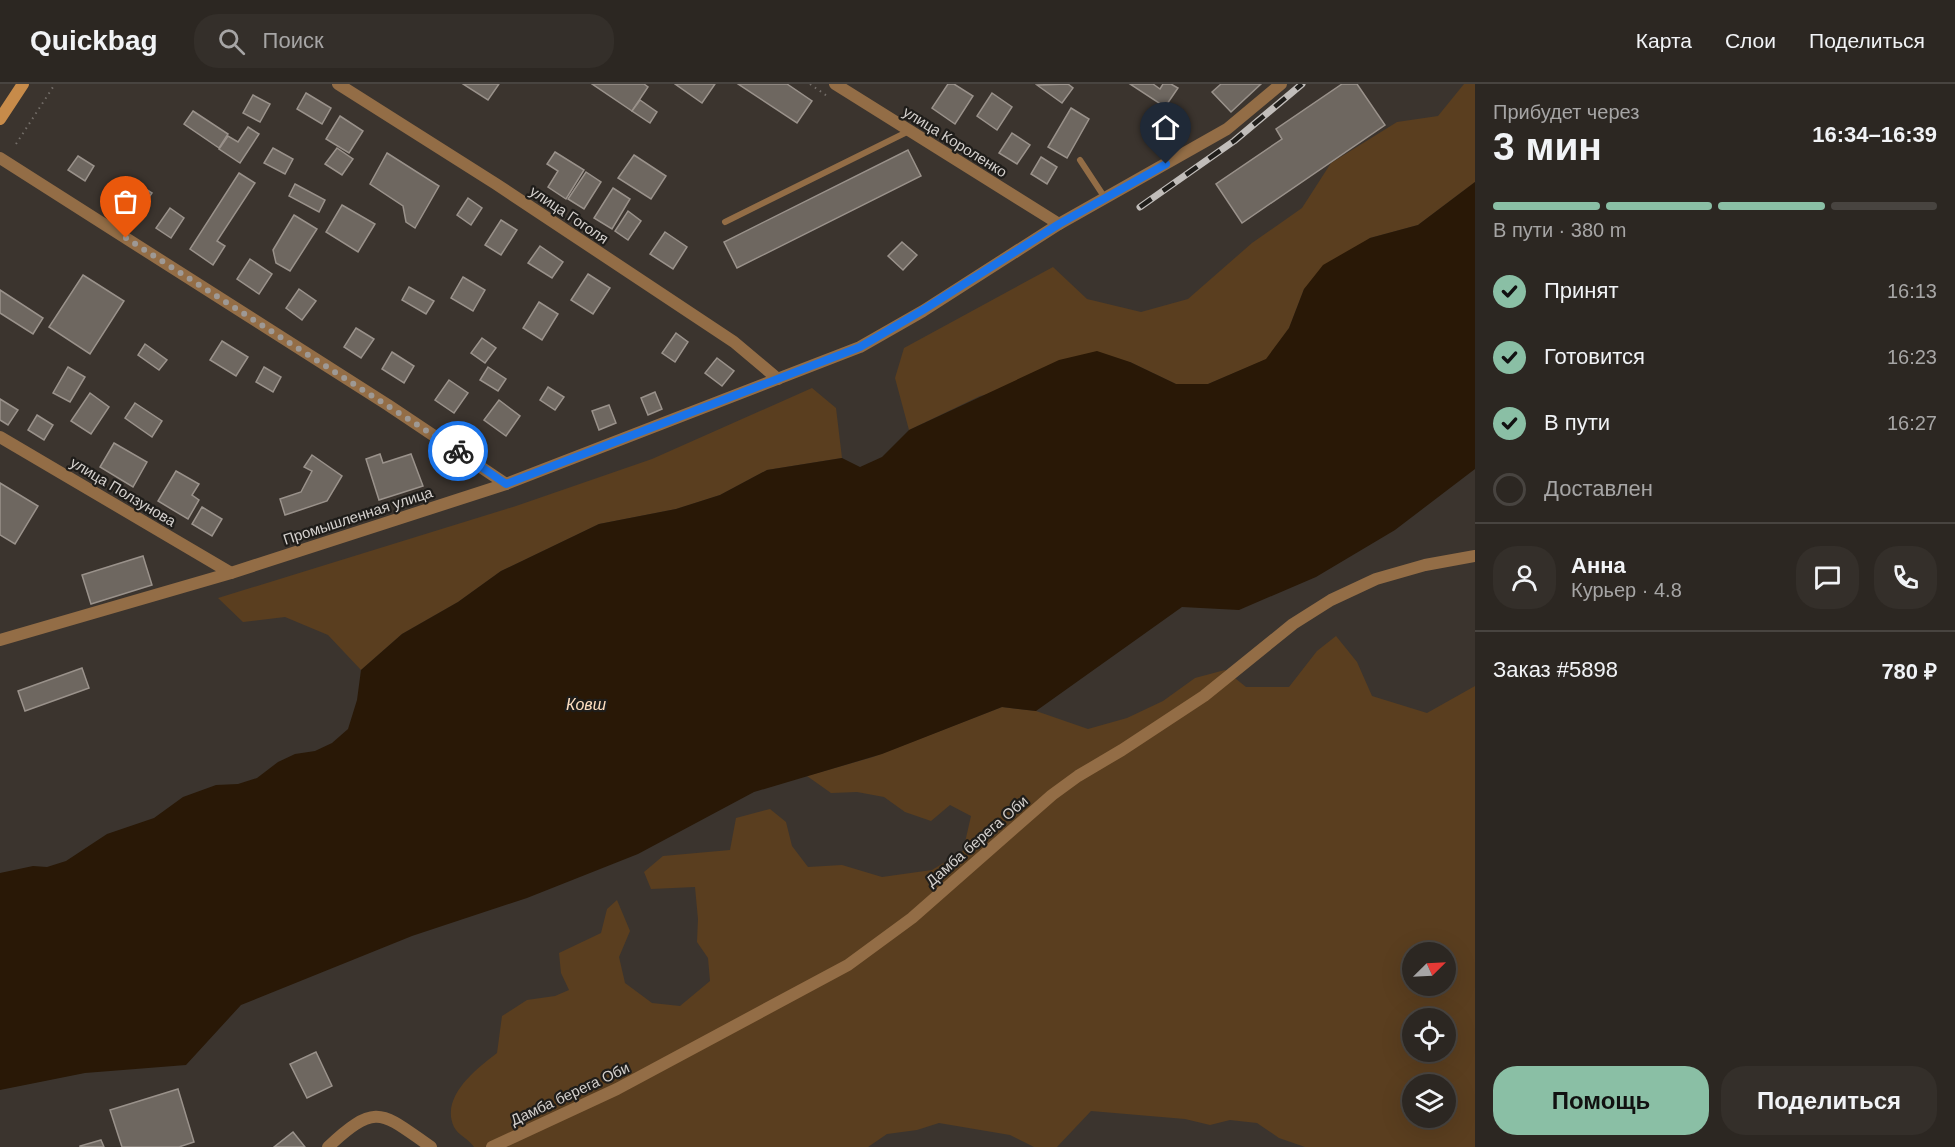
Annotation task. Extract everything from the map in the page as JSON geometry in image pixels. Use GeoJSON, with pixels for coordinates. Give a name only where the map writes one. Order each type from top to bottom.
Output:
{"type":"FeatureCollection","features":[{"type":"Feature","properties":{"kind":"street"},"geometry":{"type":"LineString","coordinates":[[0,119],[23,84]]}},
{"type":"Feature","properties":{"kind":"street","name":"улица Гоголя"},"geometry":{"type":"LineString","coordinates":[[338,84],[496,184],[734,342],[778,379]]}},
{"type":"Feature","properties":{"kind":"street","name":"улица Короленко"},"geometry":{"type":"LineString","coordinates":[[835,84],[1059,224]]}},
{"type":"Feature","properties":{"kind":"street","name":"Промышленная улица"},"geometry":{"type":"LineString","coordinates":[[0,640],[231,573],[506,484],[860,347],[1059,224],[1227,129],[1281,84]]}},
{"type":"Feature","properties":{"kind":"street"},"geometry":{"type":"LineString","coordinates":[[0,158],[388,405],[506,484]]}},
{"type":"Feature","properties":{"kind":"street","name":"улица Ползунова"},"geometry":{"type":"LineString","coordinates":[[0,437],[231,573]]}},
{"type":"Feature","properties":{"kind":"street","name":"Дамба берега Оби"},"geometry":{"type":"LineString","coordinates":[[492,1147],[636,1080],[848,965],[912,918],[1052,795],[1204,696],[1293,624],[1330,600],[1376,579],[1425,565],[1475,556]]}},
{"type":"Feature","properties":{"kind":"street"},"geometry":{"type":"LineString","coordinates":[[328,1147],[344,1132],[369,1117],[386,1116],[431,1147]]}},
{"type":"Feature","properties":{"kind":"lane"},"geometry":{"type":"LineString","coordinates":[[725,222],[909,130]]}},
{"type":"Feature","properties":{"kind":"lane"},"geometry":{"type":"LineString","coordinates":[[1080,160],[1104,198]]}},
{"type":"Feature","properties":{"kind":"path"},"geometry":{"type":"LineString","coordinates":[[16,144],[54,84]]}},
{"type":"Feature","properties":{"kind":"shaded area"},"geometry":{"type":"Polygon","coordinates":[[[1464,84],[1475,84],[1475,182],[1418,225],[1370,238],[1304,289],[1289,328],[1267,359],[1208,384],[1176,384],[1130,362],[980,396],[909,430],[895,378],[904,348],[1053,267],[1087,299],[1141,312],[1188,299],[1252,243],[1302,208],[1331,163],[1397,122],[1438,116],[1464,84]]]}},
{"type":"Feature","properties":{"kind":"shaded area"},"geometry":{"type":"Polygon","coordinates":[[[812,388],[836,408],[842,458],[767,470],[720,495],[676,509],[599,524],[501,571],[458,602],[402,634],[361,670],[328,635],[285,617],[243,622],[218,598],[516,506],[652,459],[812,388]]]}},
{"type":"Feature","properties":{"kind":"shaded area"},"geometry":{"type":"Polygon","coordinates":[[[1336,636],[1357,662],[1372,696],[1427,713],[1475,686],[1475,1147],[1305,1147],[1279,1138],[1257,1123],[1230,1120],[1210,1125],[1185,1119],[1091,1111],[1057,1147],[1034,1147],[1010,1135],[939,1123],[917,1130],[887,1134],[868,1147],[474,1147],[454,1127],[451,1116],[456,1095],[470,1076],[497,1053],[502,1016],[527,1000],[555,996],[569,990],[561,973],[559,953],[601,933],[607,909],[617,900],[630,931],[619,957],[625,983],[652,1003],[680,1006],[710,981],[708,958],[697,942],[698,919],[695,887],[651,889],[644,872],[663,856],[730,850],[736,818],[770,809],[786,822],[792,846],[808,867],[842,865],[882,877],[932,870],[963,851],[971,816],[950,805],[931,821],[905,812],[884,797],[857,792],[831,793],[807,776],[873,757],[1002,707],[1036,711],[1088,729],[1127,718],[1163,701],[1195,678],[1225,670],[1246,687],[1289,687],[1317,651],[1336,636]]]}},
{"type":"Feature","properties":{"kind":"water","name":"Ковш"},"geometry":{"type":"Polygon","coordinates":[[[1475,182],[1475,469],[1395,530],[1316,577],[1239,610],[1182,607],[1036,711],[1002,707],[882,754],[754,792],[638,854],[527,898],[412,936],[241,1005],[186,1065],[85,1073],[0,1090],[0,873],[33,866],[47,867],[66,861],[107,834],[154,818],[183,797],[216,785],[238,784],[257,778],[278,762],[295,754],[315,751],[332,743],[348,729],[357,700],[361,670],[402,634],[458,602],[501,571],[599,524],[676,509],[720,495],[767,470],[842,458],[860,467],[882,457],[909,430],[1059,360],[1097,351],[1130,362],[1176,384],[1208,384],[1266,359],[1289,328],[1304,289],[1323,265],[1370,238],[1418,225],[1475,182]]]}},
{"type":"Feature","properties":{"kind":"building"},"geometry":{"type":"Polygon","coordinates":[[[463,84],[499,84],[488,100],[463,84]]]}},
{"type":"Feature","properties":{"kind":"building"},"geometry":{"type":"Polygon","coordinates":[[[592,84],[644,84],[648,87],[632,111],[592,84]]]}},
{"type":"Feature","properties":{"kind":"building"},"geometry":{"type":"Polygon","coordinates":[[[675,84],[715,84],[702,103],[675,84]]]}},
{"type":"Feature","properties":{"kind":"building"},"geometry":{"type":"Polygon","coordinates":[[[738,84],[787,84],[812,101],[797,123],[738,84]]]}},
{"type":"Feature","properties":{"kind":"building"},"geometry":{"type":"Polygon","coordinates":[[[948,84],[954,84],[973,96],[955,124],[932,108],[948,84]]]}},
{"type":"Feature","properties":{"kind":"building"},"geometry":{"type":"Polygon","coordinates":[[[1068,84],[1073,88],[1062,103],[1037,85],[1068,84]]]}},
{"type":"Feature","properties":{"kind":"building"},"geometry":{"type":"Polygon","coordinates":[[[1130,84],[1153,84],[1160,89],[1163,84],[1171,84],[1178,88],[1165,107],[1130,84]]]}},
{"type":"Feature","properties":{"kind":"building"},"geometry":{"type":"Polygon","coordinates":[[[1221,84],[1261,84],[1231,112],[1212,92],[1221,84]]]}},
{"type":"Feature","properties":{"kind":"building"},"geometry":{"type":"Polygon","coordinates":[[[1342,84],[1357,84],[1385,125],[1242,223],[1216,184],[1282,139],[1276,129],[1342,84]]]}},
{"type":"Feature","properties":{"kind":"building"},"geometry":{"type":"Polygon","coordinates":[[[306,93],[331,108],[322,124],[297,109],[306,93]]]}},
{"type":"Feature","properties":{"kind":"building"},"geometry":{"type":"Polygon","coordinates":[[[992,93],[1012,107],[997,130],[977,116],[992,93]]]}},
{"type":"Feature","properties":{"kind":"building"},"geometry":{"type":"Polygon","coordinates":[[[253,95],[270,104],[260,122],[243,113],[253,95]]]}},
{"type":"Feature","properties":{"kind":"building"},"geometry":{"type":"Polygon","coordinates":[[[640,100],[657,112],[650,123],[632,111],[640,100]]]}},
{"type":"Feature","properties":{"kind":"building"},"geometry":{"type":"Polygon","coordinates":[[[1071,108],[1089,119],[1067,158],[1048,147],[1071,108]]]}},
{"type":"Feature","properties":{"kind":"building"},"geometry":{"type":"Polygon","coordinates":[[[193,111],[228,134],[219,148],[184,124],[193,111]]]}},
{"type":"Feature","properties":{"kind":"building"},"geometry":{"type":"Polygon","coordinates":[[[340,116],[363,131],[349,153],[326,139],[340,116]]]}},
{"type":"Feature","properties":{"kind":"building"},"geometry":{"type":"Polygon","coordinates":[[[248,127],[259,134],[240,163],[219,149],[228,136],[238,142],[248,127]]]}},
{"type":"Feature","properties":{"kind":"building"},"geometry":{"type":"Polygon","coordinates":[[[1012,133],[1030,145],[1017,164],[999,153],[1012,133]]]}},
{"type":"Feature","properties":{"kind":"building"},"geometry":{"type":"Polygon","coordinates":[[[273,148],[293,159],[285,174],[264,163],[273,148]]]}},
{"type":"Feature","properties":{"kind":"building"},"geometry":{"type":"Polygon","coordinates":[[[337,148],[353,159],[342,175],[325,164],[337,148]]]}},
{"type":"Feature","properties":{"kind":"building"},"geometry":{"type":"Polygon","coordinates":[[[908,150],[921,176],[737,268],[724,242],[908,150]]]}},
{"type":"Feature","properties":{"kind":"building"},"geometry":{"type":"Polygon","coordinates":[[[555,152],[584,170],[566,199],[548,187],[558,171],[547,164],[555,152]]]}},
{"type":"Feature","properties":{"kind":"building"},"geometry":{"type":"Polygon","coordinates":[[[387,153],[439,186],[415,228],[406,222],[403,206],[370,184],[387,153]]]}},
{"type":"Feature","properties":{"kind":"building"},"geometry":{"type":"Polygon","coordinates":[[[634,155],[666,176],[651,199],[618,178],[634,155]]]}},
{"type":"Feature","properties":{"kind":"building"},"geometry":{"type":"Polygon","coordinates":[[[78,156],[94,166],[85,181],[68,170],[78,156]]]}},
{"type":"Feature","properties":{"kind":"building"},"geometry":{"type":"Polygon","coordinates":[[[1041,157],[1057,167],[1047,184],[1031,174],[1041,157]]]}},
{"type":"Feature","properties":{"kind":"building"},"geometry":{"type":"Polygon","coordinates":[[[586,172],[601,182],[584,209],[568,199],[586,172]]]}},
{"type":"Feature","properties":{"kind":"building"},"geometry":{"type":"Polygon","coordinates":[[[239,173],[255,183],[217,241],[225,246],[213,265],[190,249],[239,173]]]}},
{"type":"Feature","properties":{"kind":"building"},"geometry":{"type":"Polygon","coordinates":[[[127,177],[152,193],[136,216],[112,199],[127,177]]]}},
{"type":"Feature","properties":{"kind":"building"},"geometry":{"type":"Polygon","coordinates":[[[295,184],[325,200],[319,212],[289,196],[295,184]]]}},
{"type":"Feature","properties":{"kind":"building"},"geometry":{"type":"Polygon","coordinates":[[[613,188],[630,199],[612,229],[594,218],[613,188]]]}},
{"type":"Feature","properties":{"kind":"building"},"geometry":{"type":"Polygon","coordinates":[[[468,198],[482,208],[471,225],[457,215],[468,198]]]}},
{"type":"Feature","properties":{"kind":"building"},"geometry":{"type":"Polygon","coordinates":[[[342,205],[375,224],[358,252],[326,232],[342,205]]]}},
{"type":"Feature","properties":{"kind":"building"},"geometry":{"type":"Polygon","coordinates":[[[170,208],[184,218],[171,238],[156,228],[170,208]]]}},
{"type":"Feature","properties":{"kind":"building"},"geometry":{"type":"Polygon","coordinates":[[[628,211],[641,221],[628,240],[615,231],[628,211]]]}},
{"type":"Feature","properties":{"kind":"building"},"geometry":{"type":"Polygon","coordinates":[[[294,215],[317,229],[290,271],[276,263],[273,250],[294,215]]]}},
{"type":"Feature","properties":{"kind":"building"},"geometry":{"type":"Polygon","coordinates":[[[501,220],[517,230],[501,255],[485,245],[501,220]]]}},
{"type":"Feature","properties":{"kind":"building"},"geometry":{"type":"Polygon","coordinates":[[[665,232],[687,247],[673,269],[650,254],[665,232]]]}},
{"type":"Feature","properties":{"kind":"building"},"geometry":{"type":"Polygon","coordinates":[[[902,242],[917,255],[903,270],[888,256],[902,242]]]}},
{"type":"Feature","properties":{"kind":"building"},"geometry":{"type":"Polygon","coordinates":[[[540,246],[563,262],[552,278],[528,263],[540,246]]]}},
{"type":"Feature","properties":{"kind":"building"},"geometry":{"type":"Polygon","coordinates":[[[250,259],[272,274],[259,294],[237,279],[250,259]]]}},
{"type":"Feature","properties":{"kind":"building"},"geometry":{"type":"Polygon","coordinates":[[[588,274],[610,288],[593,314],[571,300],[588,274]]]}},
{"type":"Feature","properties":{"kind":"building"},"geometry":{"type":"Polygon","coordinates":[[[83,275],[124,301],[90,354],[49,327],[83,275]]]}},
{"type":"Feature","properties":{"kind":"building"},"geometry":{"type":"Polygon","coordinates":[[[463,277],[485,290],[473,311],[451,298],[463,277]]]}},
{"type":"Feature","properties":{"kind":"building"},"geometry":{"type":"Polygon","coordinates":[[[409,287],[434,301],[426,314],[402,300],[409,287]]]}},
{"type":"Feature","properties":{"kind":"building"},"geometry":{"type":"Polygon","coordinates":[[[299,289],[316,301],[302,320],[286,308],[299,289]]]}},
{"type":"Feature","properties":{"kind":"building"},"geometry":{"type":"Polygon","coordinates":[[[0,290],[43,318],[33,334],[0,313],[0,290]]]}},
{"type":"Feature","properties":{"kind":"building"},"geometry":{"type":"Polygon","coordinates":[[[539,302],[558,314],[542,340],[523,328],[539,302]]]}},
{"type":"Feature","properties":{"kind":"building"},"geometry":{"type":"Polygon","coordinates":[[[356,328],[374,339],[361,358],[344,347],[356,328]]]}},
{"type":"Feature","properties":{"kind":"building"},"geometry":{"type":"Polygon","coordinates":[[[676,333],[688,342],[675,362],[662,353],[676,333]]]}},
{"type":"Feature","properties":{"kind":"building"},"geometry":{"type":"Polygon","coordinates":[[[482,338],[496,348],[485,363],[471,353],[482,338]]]}},
{"type":"Feature","properties":{"kind":"building"},"geometry":{"type":"Polygon","coordinates":[[[222,341],[248,357],[236,376],[210,360],[222,341]]]}},
{"type":"Feature","properties":{"kind":"building"},"geometry":{"type":"Polygon","coordinates":[[[145,344],[167,360],[159,370],[138,355],[145,344]]]}},
{"type":"Feature","properties":{"kind":"building"},"geometry":{"type":"Polygon","coordinates":[[[392,352],[414,366],[404,383],[382,369],[392,352]]]}},
{"type":"Feature","properties":{"kind":"building"},"geometry":{"type":"Polygon","coordinates":[[[717,358],[734,371],[722,386],[705,373],[717,358]]]}},
{"type":"Feature","properties":{"kind":"building"},"geometry":{"type":"Polygon","coordinates":[[[68,367],[85,377],[70,402],[53,393],[68,367]]]}},
{"type":"Feature","properties":{"kind":"building"},"geometry":{"type":"Polygon","coordinates":[[[264,367],[281,377],[273,392],[256,382],[264,367]]]}},
{"type":"Feature","properties":{"kind":"building"},"geometry":{"type":"Polygon","coordinates":[[[488,367],[506,379],[498,391],[480,380],[488,367]]]}},
{"type":"Feature","properties":{"kind":"building"},"geometry":{"type":"Polygon","coordinates":[[[449,380],[468,393],[454,413],[435,400],[449,380]]]}},
{"type":"Feature","properties":{"kind":"building"},"geometry":{"type":"Polygon","coordinates":[[[548,387],[564,397],[555,410],[540,400],[548,387]]]}},
{"type":"Feature","properties":{"kind":"building"},"geometry":{"type":"Polygon","coordinates":[[[655,392],[662,409],[648,415],[641,398],[655,392]]]}},
{"type":"Feature","properties":{"kind":"building"},"geometry":{"type":"Polygon","coordinates":[[[90,393],[109,407],[91,434],[71,421],[90,393]]]}},
{"type":"Feature","properties":{"kind":"building"},"geometry":{"type":"Polygon","coordinates":[[[0,399],[18,410],[8,425],[0,420],[0,399]]]}},
{"type":"Feature","properties":{"kind":"building"},"geometry":{"type":"Polygon","coordinates":[[[499,400],[520,416],[506,436],[484,420],[499,400]]]}},
{"type":"Feature","properties":{"kind":"building"},"geometry":{"type":"Polygon","coordinates":[[[135,403],[162,421],[152,437],[125,418],[135,403]]]}},
{"type":"Feature","properties":{"kind":"building"},"geometry":{"type":"Polygon","coordinates":[[[609,405],[616,423],[599,430],[592,411],[609,405]]]}},
{"type":"Feature","properties":{"kind":"building"},"geometry":{"type":"Polygon","coordinates":[[[37,415],[53,425],[44,440],[28,430],[37,415]]]}},
{"type":"Feature","properties":{"kind":"building"},"geometry":{"type":"Polygon","coordinates":[[[114,443],[147,462],[133,487],[100,467],[114,443]]]}},
{"type":"Feature","properties":{"kind":"building"},"geometry":{"type":"Polygon","coordinates":[[[380,454],[383,463],[411,454],[423,486],[379,500],[366,459],[380,454]]]}},
{"type":"Feature","properties":{"kind":"building"},"geometry":{"type":"Polygon","coordinates":[[[312,455],[342,476],[327,501],[285,515],[280,499],[301,492],[312,471],[304,467],[312,455]]]}},
{"type":"Feature","properties":{"kind":"building"},"geometry":{"type":"Polygon","coordinates":[[[176,471],[199,484],[192,495],[199,500],[188,519],[158,501],[176,471]]]}},
{"type":"Feature","properties":{"kind":"building"},"geometry":{"type":"Polygon","coordinates":[[[0,483],[38,506],[15,544],[0,535],[0,483]]]}},
{"type":"Feature","properties":{"kind":"building"},"geometry":{"type":"Polygon","coordinates":[[[202,507],[222,519],[212,536],[192,524],[202,507]]]}},
{"type":"Feature","properties":{"kind":"building"},"geometry":{"type":"Polygon","coordinates":[[[143,556],[152,585],[91,604],[82,575],[143,556]]]}},
{"type":"Feature","properties":{"kind":"building"},"geometry":{"type":"Polygon","coordinates":[[[82,668],[89,688],[25,711],[18,691],[82,668]]]}},
{"type":"Feature","properties":{"kind":"building"},"geometry":{"type":"Polygon","coordinates":[[[316,1052],[332,1086],[307,1098],[290,1064],[316,1052]]]}},
{"type":"Feature","properties":{"kind":"building"},"geometry":{"type":"Polygon","coordinates":[[[178,1089],[194,1142],[179,1147],[122,1147],[110,1110],[178,1089]]]}},
{"type":"Feature","properties":{"kind":"building"},"geometry":{"type":"Polygon","coordinates":[[[293,1132],[305,1147],[274,1147],[293,1132]]]}},
{"type":"Feature","properties":{"kind":"building"},"geometry":{"type":"Polygon","coordinates":[[[101,1140],[104,1147],[80,1147],[80,1146],[101,1140]]]}},
{"type":"Feature","properties":{"kind":"railway"},"geometry":{"type":"LineString","coordinates":[[1140,207],[1234,141],[1302,84]]}},
{"type":"Feature","properties":{"kind":"way so far"},"geometry":{"type":"LineString","coordinates":[[126,238],[458,451]]}},
{"type":"Feature","properties":{"kind":"route"},"geometry":{"type":"LineString","coordinates":[[458,451],[506,484],[860,347],[1059,224],[1166,164]]}}]}
